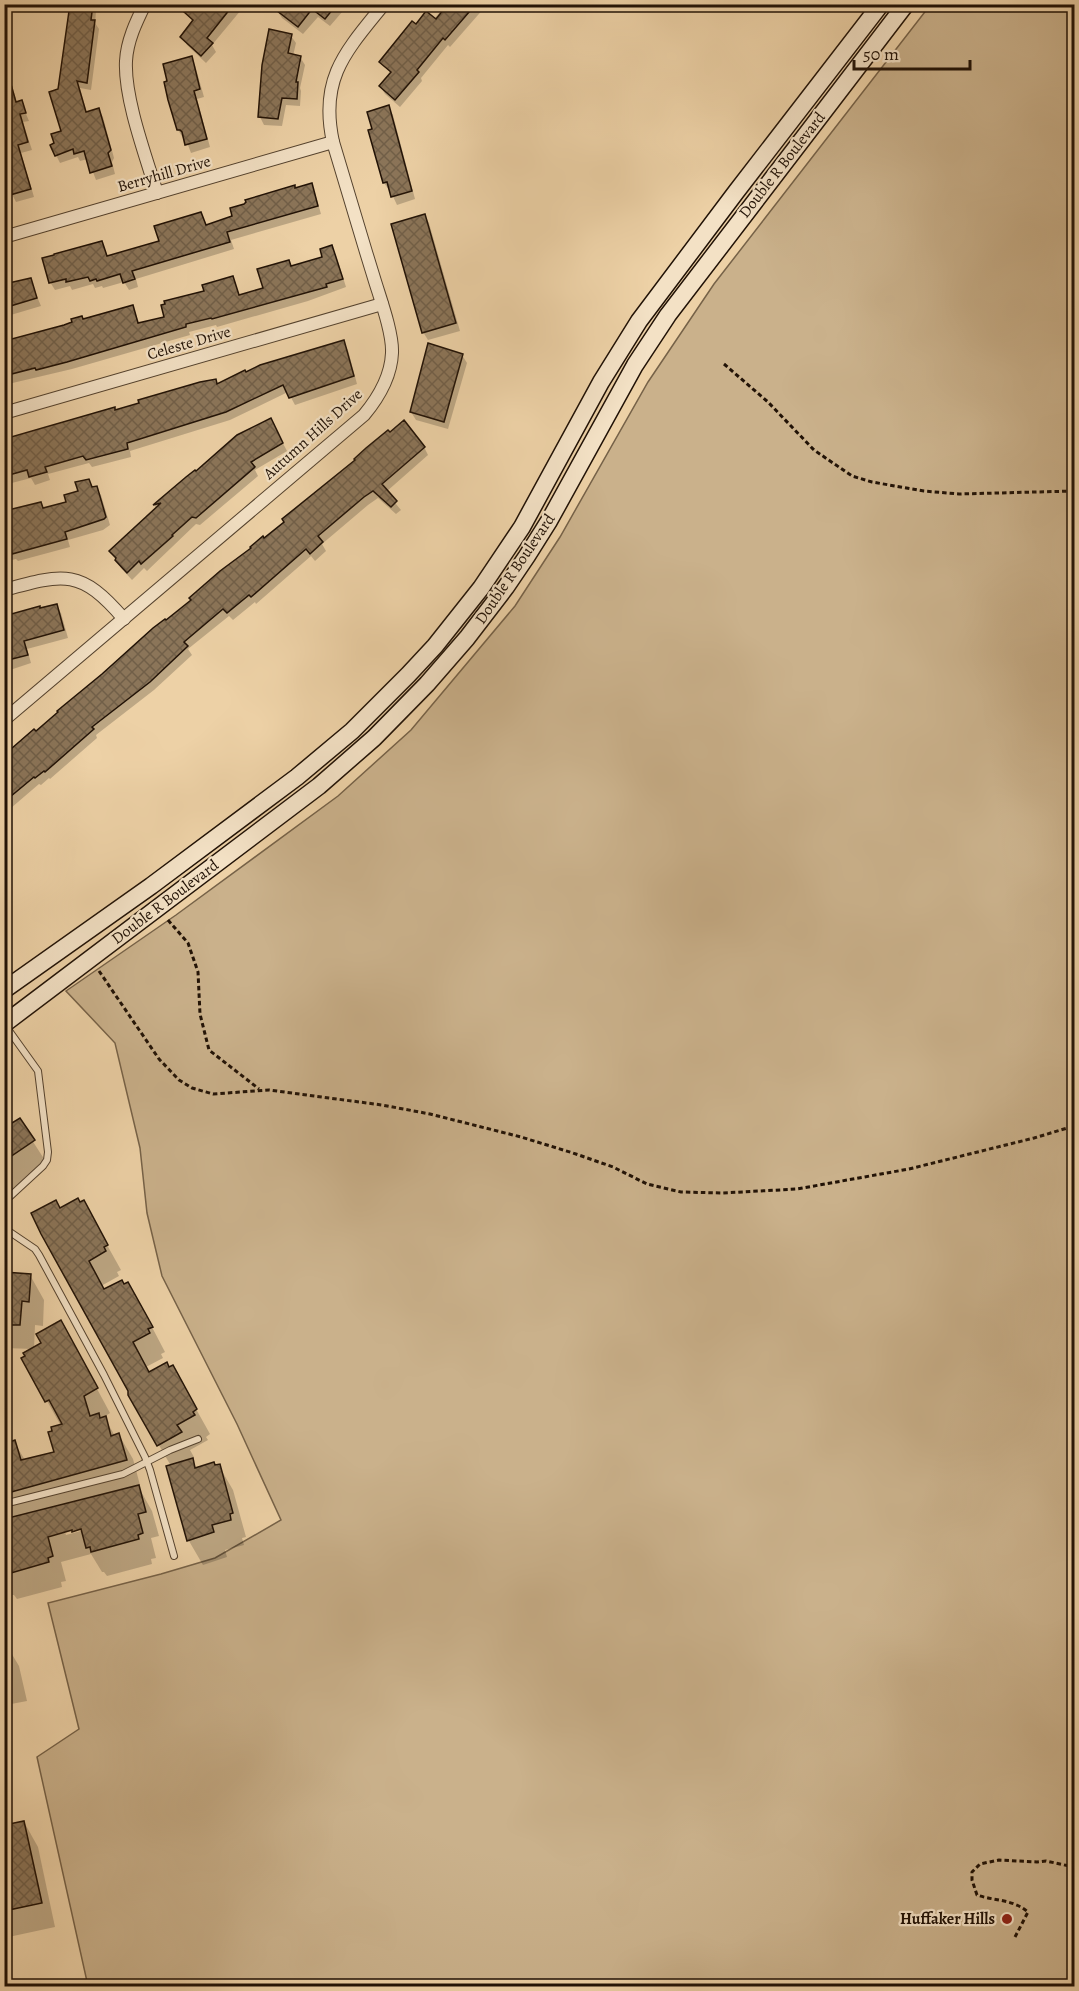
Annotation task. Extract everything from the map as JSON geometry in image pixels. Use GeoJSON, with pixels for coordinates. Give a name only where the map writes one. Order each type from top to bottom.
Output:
{"type":"FeatureCollection","features":[{"type":"Feature","properties":{"kind":"main road","name":"Double R Boulevard"},"geometry":{"type":"LineString","coordinates":[[4,990],[151,886],[311,766],[381,702],[435,646],[497,565],[522,527],[601,382],[639,321],[881,4]]}},
{"type":"Feature","properties":{"kind":"main road","name":"Double R Boulevard"},"geometry":{"type":"LineString","coordinates":[[4,1024],[318,786],[374,738],[447,662],[506,587],[532,547],[618,393],[651,339],[906,4]]}},
{"type":"Feature","properties":{"kind":"street"},"geometry":{"type":"LineString","coordinates":[[146,4],[129,40],[126,81],[157,193]]}},
{"type":"Feature","properties":{"kind":"street","name":"Autumn Hills Drive"},"geometry":{"type":"LineString","coordinates":[[4,720],[364,415],[376,401],[385,384],[392,353],[382,304],[333,142],[329,106],[338,65],[384,4]]}},
{"type":"Feature","properties":{"kind":"street","name":"Berryhill Drive"},"geometry":{"type":"LineString","coordinates":[[4,237],[333,142]]}},
{"type":"Feature","properties":{"kind":"street","name":"Celeste Drive"},"geometry":{"type":"LineString","coordinates":[[4,413],[382,304]]}},
{"type":"Feature","properties":{"kind":"street"},"geometry":{"type":"LineString","coordinates":[[4,590],[46,578],[63,578],[81,582],[106,599],[124,619]]}},
{"type":"Feature","properties":{"kind":"lane"},"geometry":{"type":"LineString","coordinates":[[4,1024],[38,1071],[48,1152],[43,1166],[4,1202]]}},
{"type":"Feature","properties":{"kind":"lane"},"geometry":{"type":"LineString","coordinates":[[4,1228],[35,1249],[104,1375],[147,1463],[174,1556]]}},
{"type":"Feature","properties":{"kind":"lane"},"geometry":{"type":"LineString","coordinates":[[4,1504],[123,1474],[170,1450],[198,1439]]}},
{"type":"Feature","properties":{"kind":"path"},"geometry":{"type":"LineString","coordinates":[[724,364],[762,396],[814,450],[852,476],[913,489],[958,494],[1074,491]]}},
{"type":"Feature","properties":{"kind":"path"},"geometry":{"type":"LineString","coordinates":[[167,918],[188,943],[198,972],[200,1014],[209,1050],[260,1090]]}},
{"type":"Feature","properties":{"kind":"path"},"geometry":{"type":"LineString","coordinates":[[99,971],[159,1059],[179,1080],[192,1088],[213,1094],[269,1089],[430,1114],[521,1137],[613,1167],[647,1184],[681,1191],[722,1193],[797,1189],[909,1169],[1074,1126]]}},
{"type":"Feature","properties":{"kind":"path"},"geometry":{"type":"LineString","coordinates":[[1015,1937],[1028,1912],[1008,1902],[977,1895],[972,1872],[980,1864],[999,1860],[1046,1861],[1074,1867]]}},
{"type":"Feature","properties":{"kind":"shaded area"},"geometry":{"type":"Polygon","coordinates":[[[931,4],[1074,5],[1074,1986],[88,1986],[37,1757],[79,1729],[48,1603],[215,1558],[281,1520],[237,1424],[162,1276],[147,1213],[140,1148],[115,1043],[66,991],[176,915],[338,796],[411,730],[515,606],[560,537],[648,382],[714,284],[931,4]]]}},
{"type":"Feature","properties":{"kind":"building"},"geometry":{"type":"Polygon","coordinates":[[[70,4],[93,4],[91,20],[95,20],[87,83],[77,81],[86,112],[99,108],[111,150],[108,153],[112,166],[90,173],[84,151],[74,154],[73,149],[55,156],[50,145],[54,143],[51,134],[61,131],[49,92],[58,89],[70,4]]]}},
{"type":"Feature","properties":{"kind":"building"},"geometry":{"type":"Polygon","coordinates":[[[175,4],[234,4],[207,38],[213,43],[201,56],[180,37],[193,20],[175,4]]]}},
{"type":"Feature","properties":{"kind":"building"},"geometry":{"type":"Polygon","coordinates":[[[268,4],[337,4],[325,19],[312,9],[298,27],[268,4]]]}},
{"type":"Feature","properties":{"kind":"building"},"geometry":{"type":"Polygon","coordinates":[[[448,4],[476,4],[445,40],[443,38],[417,70],[419,72],[395,100],[379,86],[391,72],[379,62],[412,21],[416,24],[426,11],[436,19],[448,4]]]}},
{"type":"Feature","properties":{"kind":"building"},"geometry":{"type":"Polygon","coordinates":[[[269,29],[292,34],[288,53],[301,56],[296,82],[298,82],[297,99],[282,98],[278,119],[258,117],[262,65],[269,29]]]}},
{"type":"Feature","properties":{"kind":"building"},"geometry":{"type":"Polygon","coordinates":[[[192,56],[200,89],[194,91],[207,139],[185,145],[182,132],[177,130],[168,100],[163,64],[192,56]]]}},
{"type":"Feature","properties":{"kind":"building"},"geometry":{"type":"Polygon","coordinates":[[[8,74],[16,102],[22,100],[26,113],[20,114],[28,142],[18,145],[31,189],[10,195],[4,177],[4,75],[8,74]]]}},
{"type":"Feature","properties":{"kind":"building"},"geometry":{"type":"Polygon","coordinates":[[[389,105],[412,191],[391,197],[387,182],[383,183],[368,130],[372,129],[367,112],[389,105]]]}},
{"type":"Feature","properties":{"kind":"building"},"geometry":{"type":"Polygon","coordinates":[[[312,183],[318,206],[227,232],[230,242],[132,271],[135,279],[123,283],[120,274],[97,281],[96,279],[90,281],[88,277],[49,283],[42,258],[102,241],[107,256],[159,241],[154,226],[201,212],[206,225],[232,216],[230,208],[244,204],[245,200],[295,185],[295,188],[312,183]]]}},
{"type":"Feature","properties":{"kind":"building"},"geometry":{"type":"Polygon","coordinates":[[[425,214],[456,323],[422,333],[391,224],[425,214]]]}},
{"type":"Feature","properties":{"kind":"building"},"geometry":{"type":"Polygon","coordinates":[[[332,245],[343,279],[326,284],[327,287],[186,324],[186,327],[67,362],[4,376],[4,341],[64,325],[72,322],[71,319],[82,316],[83,319],[133,305],[138,323],[164,317],[161,305],[165,304],[164,301],[204,291],[202,285],[233,276],[239,295],[263,288],[257,269],[289,260],[291,266],[322,257],[320,249],[332,245]]]}},
{"type":"Feature","properties":{"kind":"building"},"geometry":{"type":"Polygon","coordinates":[[[31,278],[37,298],[4,308],[4,284],[31,278]]]}},
{"type":"Feature","properties":{"kind":"building"},"geometry":{"type":"Polygon","coordinates":[[[344,340],[354,376],[289,398],[283,385],[226,412],[127,443],[128,449],[86,460],[83,456],[45,467],[47,472],[29,477],[27,470],[9,475],[9,473],[4,474],[4,439],[115,407],[115,410],[139,403],[138,400],[200,382],[216,379],[217,384],[245,370],[246,372],[260,365],[344,340]]]}},
{"type":"Feature","properties":{"kind":"building"},"geometry":{"type":"Polygon","coordinates":[[[428,343],[463,354],[444,422],[410,412],[428,343]]]}},
{"type":"Feature","properties":{"kind":"building"},"geometry":{"type":"Polygon","coordinates":[[[271,418],[283,443],[251,462],[255,467],[196,518],[192,517],[141,564],[139,561],[127,573],[109,551],[161,503],[153,505],[237,435],[271,418]]]}},
{"type":"Feature","properties":{"kind":"building"},"geometry":{"type":"Polygon","coordinates":[[[404,420],[425,447],[382,484],[397,501],[391,507],[373,491],[364,497],[318,536],[323,542],[310,554],[306,549],[251,597],[249,595],[227,613],[223,609],[184,642],[188,646],[150,682],[92,727],[94,729],[45,772],[34,777],[4,802],[4,755],[34,729],[36,731],[153,628],[191,600],[189,598],[220,571],[284,522],[282,519],[355,460],[366,448],[404,420]]]}},
{"type":"Feature","properties":{"kind":"building"},"geometry":{"type":"Polygon","coordinates":[[[89,479],[92,487],[97,486],[106,517],[104,519],[65,532],[67,539],[12,554],[11,551],[4,553],[4,511],[41,502],[43,508],[66,502],[64,495],[78,491],[75,482],[89,479]]]}},
{"type":"Feature","properties":{"kind":"building"},"geometry":{"type":"Polygon","coordinates":[[[57,604],[64,630],[24,641],[28,655],[4,661],[4,616],[40,606],[40,608],[57,604]]]}},
{"type":"Feature","properties":{"kind":"building"},"geometry":{"type":"Polygon","coordinates":[[[4,1111],[12,1123],[20,1118],[35,1140],[10,1157],[4,1150],[4,1111]]]}},
{"type":"Feature","properties":{"kind":"building"},"geometry":{"type":"Polygon","coordinates":[[[78,1198],[80,1202],[84,1200],[108,1245],[104,1247],[106,1251],[89,1261],[104,1289],[122,1280],[124,1284],[128,1282],[153,1327],[148,1329],[150,1333],[133,1342],[149,1372],[167,1362],[169,1367],[173,1365],[197,1409],[193,1412],[195,1415],[177,1425],[182,1432],[157,1446],[31,1213],[56,1200],[60,1208],[78,1198]]]}},
{"type":"Feature","properties":{"kind":"building"},"geometry":{"type":"Polygon","coordinates":[[[4,1272],[31,1274],[29,1302],[22,1301],[20,1325],[4,1325],[4,1272]]]}},
{"type":"Feature","properties":{"kind":"building"},"geometry":{"type":"Polygon","coordinates":[[[61,1320],[98,1388],[84,1396],[90,1416],[99,1413],[100,1418],[106,1416],[111,1436],[119,1433],[127,1460],[4,1494],[4,1444],[15,1440],[21,1460],[54,1452],[48,1432],[52,1431],[51,1427],[62,1424],[49,1400],[45,1402],[21,1358],[25,1356],[23,1353],[41,1343],[36,1334],[61,1320]]]}},
{"type":"Feature","properties":{"kind":"building"},"geometry":{"type":"Polygon","coordinates":[[[193,1458],[195,1468],[214,1462],[215,1465],[220,1464],[233,1513],[230,1514],[231,1520],[212,1525],[214,1532],[187,1541],[166,1466],[193,1458]]]}},
{"type":"Feature","properties":{"kind":"building"},"geometry":{"type":"Polygon","coordinates":[[[139,1485],[146,1512],[138,1514],[143,1533],[138,1535],[139,1539],[91,1552],[90,1547],[86,1548],[81,1529],[72,1532],[72,1530],[48,1537],[53,1556],[48,1558],[49,1562],[4,1575],[4,1519],[139,1485]]]}},
{"type":"Feature","properties":{"kind":"building"},"geometry":{"type":"Polygon","coordinates":[[[24,1821],[42,1903],[4,1911],[4,1825],[24,1821]]]}},
{"type":"Feature","properties":{"kind":"place","name":"Huffaker Hills"},"geometry":{"type":"Point","coordinates":[1007,1919]}}]}
